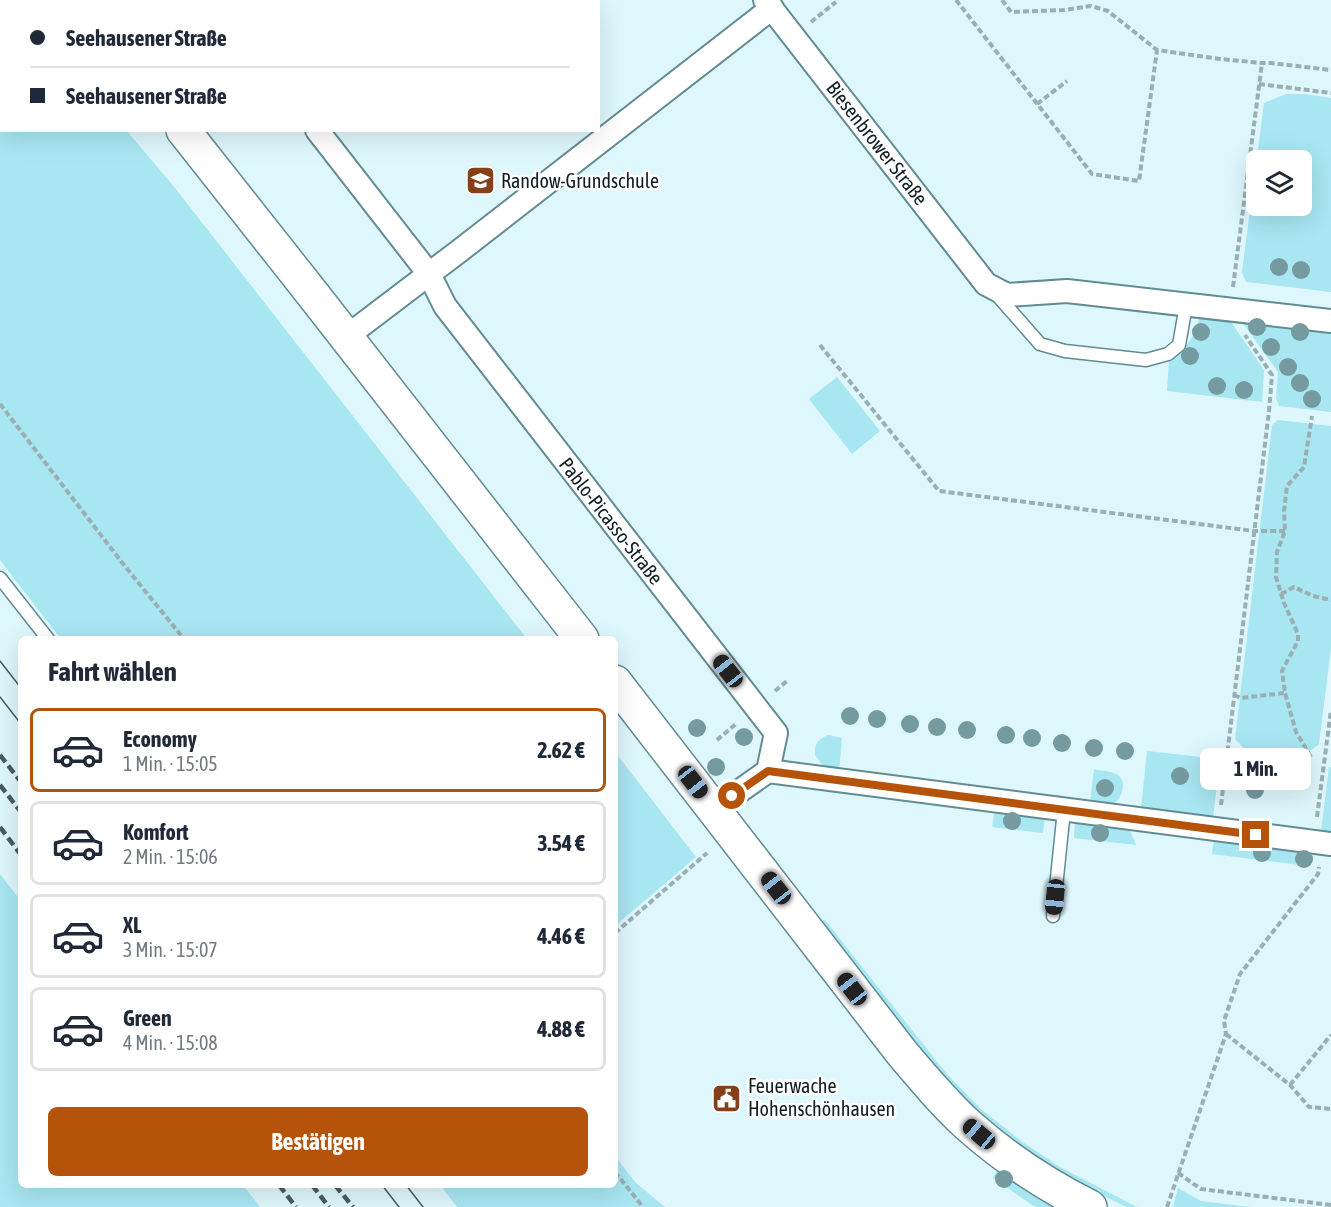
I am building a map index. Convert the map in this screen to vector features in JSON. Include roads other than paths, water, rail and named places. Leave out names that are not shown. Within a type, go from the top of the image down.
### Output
[{"type":"main road","points":[[185,132],[580,636]]},
{"type":"main road","points":[[618,686],[933,1090],[967,1124],[1004,1155],[1043,1182],[1090,1207]]},
{"type":"street","name":"Biesenbrower Straße","points":[[768,4],[988,285]]},
{"type":"street","points":[[346,337],[429,274],[768,4]]},
{"type":"street","name":"Pablo-Picasso-Straße","points":[[319,132],[429,274],[445,306],[776,734],[768,771]]},
{"type":"street","points":[[988,285],[1007,295],[1067,291],[1331,321]]},
{"type":"street","points":[[714,809],[768,771],[1323,843]]},
{"type":"lane","name":"Biesenbrower Straße","points":[[988,285],[1040,344],[1065,351],[1146,360],[1168,354],[1179,345],[1186,305]]},
{"type":"lane","points":[[0,578],[46,636]]},
{"type":"lane","points":[[1053,916],[1064,810]]},
{"type":"tram line","points":[[0,661],[18,684]]},
{"type":"tram line","points":[[0,697],[18,720]]},
{"type":"tram line","points":[[384,1188],[399,1207]]},
{"type":"tram line","points":[[408,1188],[423,1207]]},
{"type":"railway","points":[[0,755],[18,778]]},
{"type":"railway","points":[[0,785],[18,808]]},
{"type":"railway","points":[[0,827],[18,851]]},
{"type":"railway","points":[[281,1188],[296,1207]]},
{"type":"railway","points":[[314,1188],[329,1207]]},
{"type":"railway","points":[[337,1188],[353,1207]]},
{"type":"place","name":"Randow-Grundschule","points":[[480,181]]},
{"type":"place","name":"Feuerwache Hohenschönhausen","points":[[727,1098]]}]
